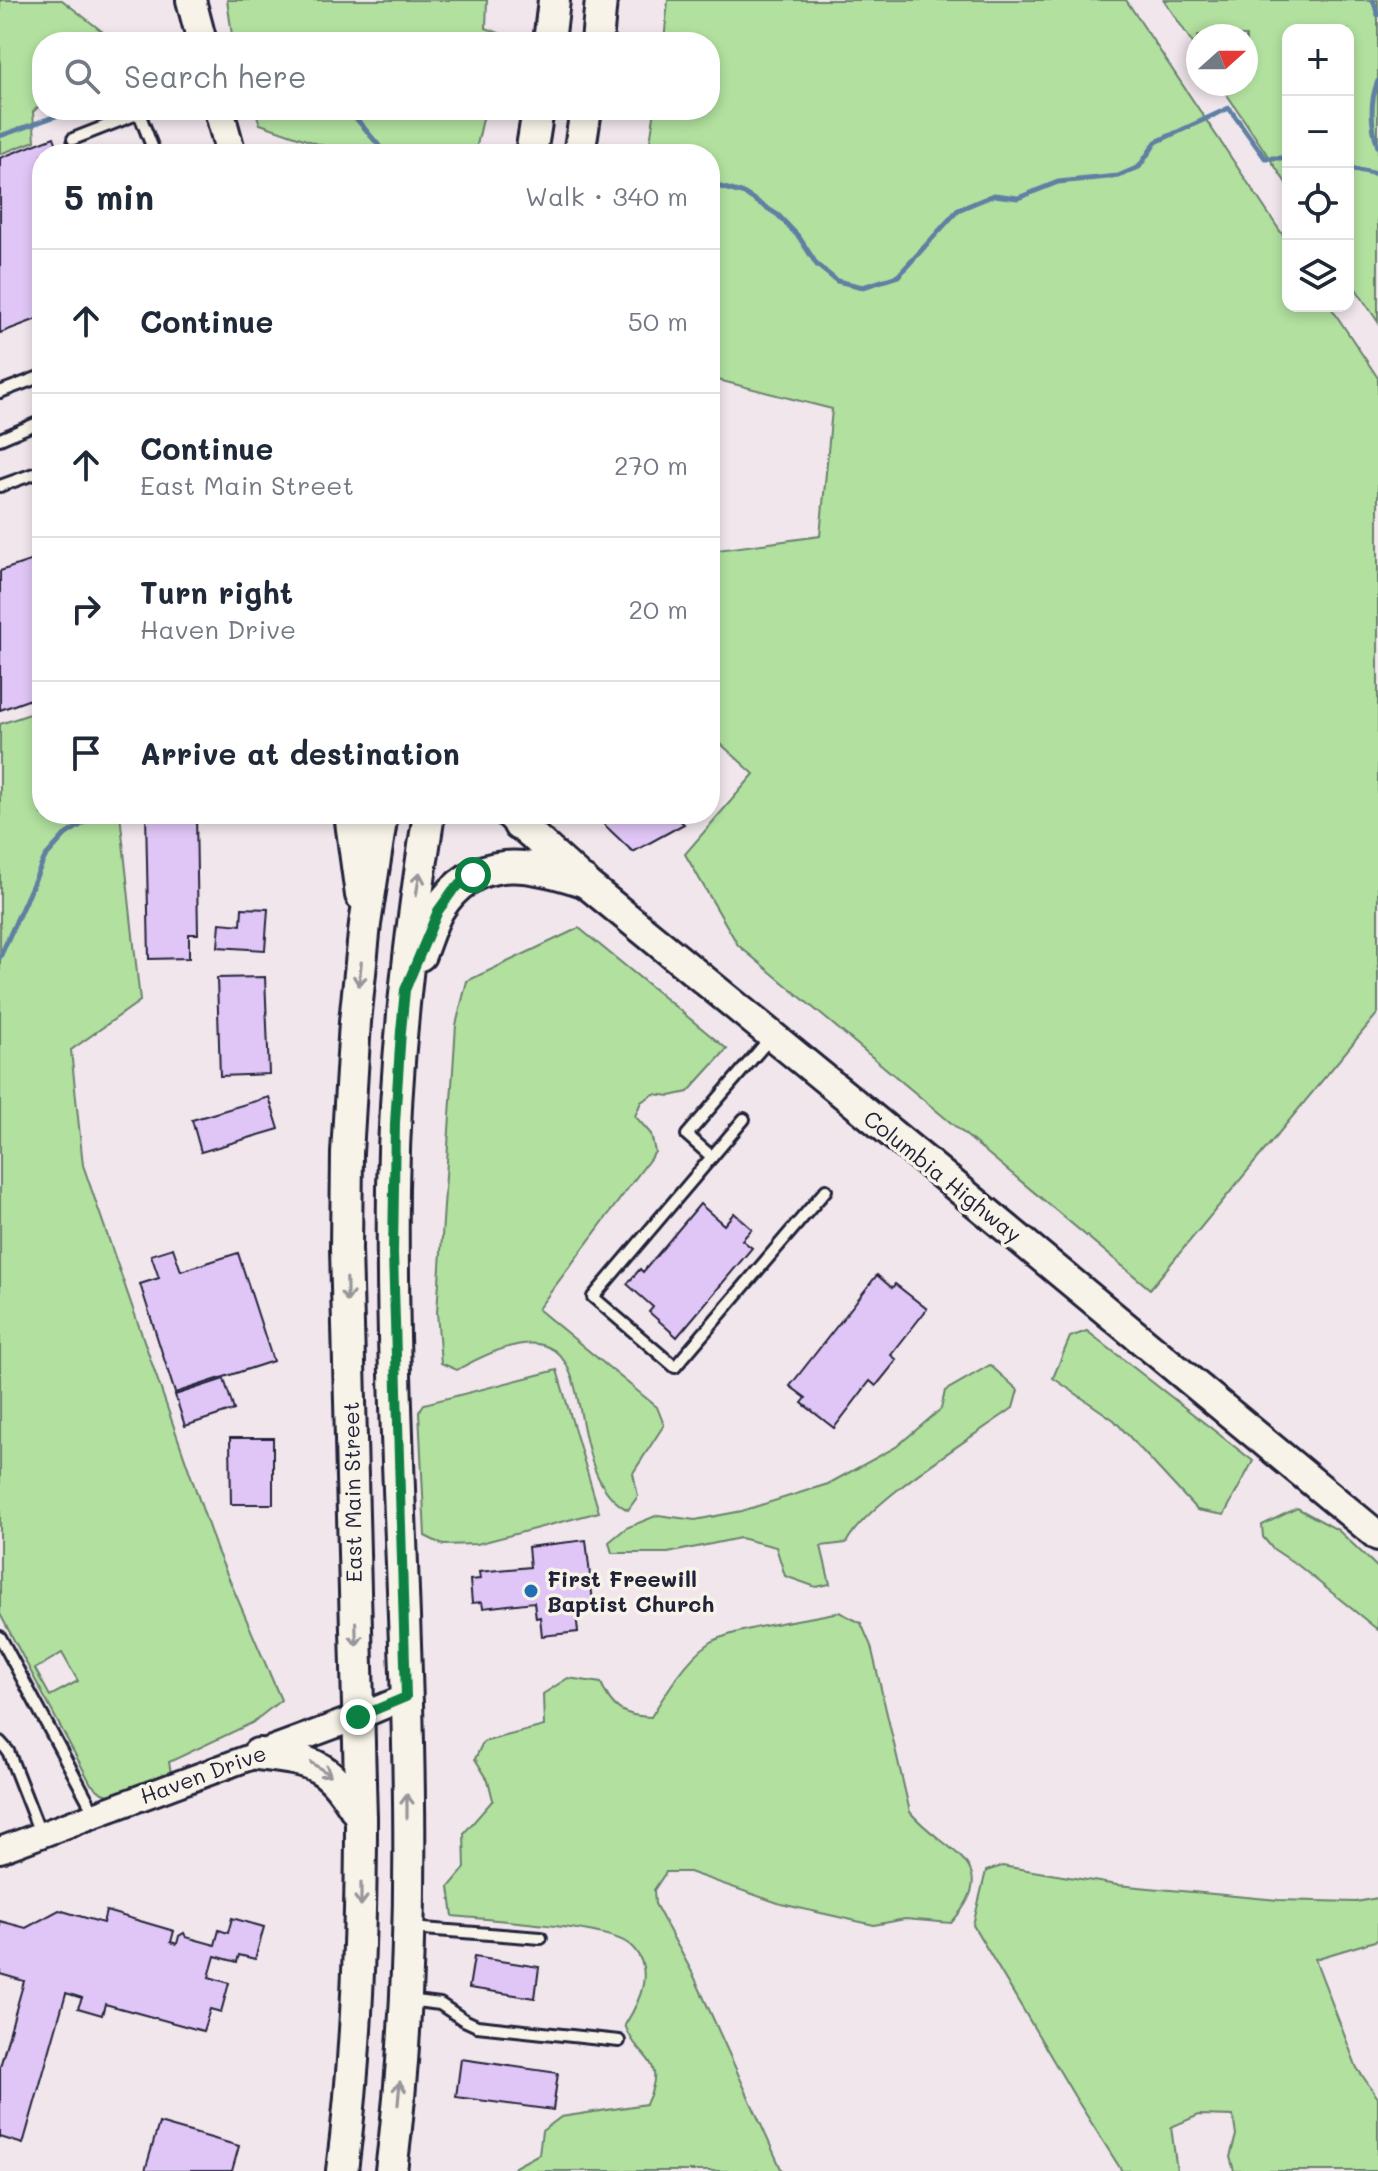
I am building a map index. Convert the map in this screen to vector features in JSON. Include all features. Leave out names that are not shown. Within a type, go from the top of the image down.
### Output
[{"type":"main road","points":[[191,0],[199,32]]},
{"type":"main road","points":[[550,32],[554,0]]},
{"type":"main road","points":[[598,32],[601,0]]},
{"type":"main road","points":[[222,120],[228,144]]},
{"type":"main road","points":[[533,144],[536,120]]},
{"type":"main road","points":[[581,144],[584,120]]},
{"type":"main road","points":[[351,824],[365,924]]},
{"type":"main road","name":"East Main Street","points":[[344,2158],[359,1998],[361,1819],[346,1249],[350,1084],[365,924],[380,824]]},
{"type":"main road","points":[[344,2158],[392,2162],[406,2000],[406,1697],[393,1253],[395,1123],[405,990],[428,824]]},
{"type":"main road","name":"Columbia Highway","points":[[521,824],[583,881],[1378,1536]]},
{"type":"main road","points":[[405,990],[438,911],[453,890],[473,875],[493,868],[519,865],[583,881]]},
{"type":"main road","points":[[346,1249],[393,1253]]},
{"type":"main road","points":[[258,1754],[314,1763],[330,1774],[361,1819]]},
{"type":"street","name":"Haven Drive","points":[[0,1850],[406,1697]]},
{"type":"lane","points":[[73,139],[122,120]]},
{"type":"lane","points":[[145,120],[152,144]]},
{"type":"lane","points":[[0,392],[32,380]]},
{"type":"lane","points":[[0,439],[32,425]]},
{"type":"lane","points":[[0,486],[32,475]]},
{"type":"lane","points":[[712,1157],[687,1135],[772,1036]]},
{"type":"lane","points":[[744,1119],[593,1297],[675,1367],[826,1190]]},
{"type":"lane","points":[[0,1637],[95,1814]]},
{"type":"lane","points":[[0,1742],[8,1751],[40,1835]]},
{"type":"lane","points":[[408,1928],[541,1938]]},
{"type":"lane","points":[[406,2000],[440,2004],[477,2026],[619,2041]]},
{"type":"green space","points":[[0,0],[62,0],[103,32],[32,32],[32,120],[35,141],[0,154]]},
{"type":"green space","points":[[227,0],[487,0],[486,28],[497,32],[232,32]]},
{"type":"green space","points":[[668,0],[1126,0],[1186,90],[1186,96],[1190,96],[1282,234],[1282,312],[1334,312],[1378,378],[1378,1013],[1150,1289],[738,945],[685,854],[711,824],[720,824],[720,813],[754,774],[720,743],[720,550],[820,536],[832,409],[720,381],[720,144],[650,144],[653,120],[720,120],[720,32],[665,32]]},
{"type":"green space","points":[[1164,0],[1378,0],[1378,322],[1354,286],[1354,24],[1282,24],[1282,177],[1228,96],[1258,96],[1258,24],[1186,24],[1186,33]]},
{"type":"green space","points":[[259,120],[483,120],[477,144],[318,144],[260,124]]},
{"type":"green space","points":[[32,713],[32,824],[121,824],[140,1001],[71,1050],[83,1165],[217,1551],[281,1700],[252,1723],[169,1762],[171,1773],[110,1795],[102,1793],[91,1784],[0,1614],[0,724]],"holes":[[[62,1653],[78,1681],[50,1696],[35,1669]]]},
{"type":"green space","points":[[579,928],[727,1049],[688,1092],[670,1096],[654,1094],[641,1102],[635,1116],[651,1134],[655,1152],[538,1309],[657,1407],[664,1425],[633,1473],[638,1496],[628,1510],[604,1487],[590,1456],[575,1388],[564,1361],[544,1345],[510,1347],[457,1370],[441,1363],[437,1312],[456,1025],[467,981]]},
{"type":"green space","points":[[1087,1331],[1253,1461],[1224,1515],[1197,1510],[1114,1420],[1053,1378],[1070,1337]]},
{"type":"green space","points":[[990,1365],[1018,1390],[1013,1408],[897,1490],[857,1527],[846,1543],[821,1546],[830,1584],[816,1587],[785,1576],[776,1547],[740,1538],[668,1553],[612,1553],[609,1542],[626,1528],[658,1515],[695,1520],[742,1511],[828,1484],[896,1447],[941,1409],[945,1391]]},
{"type":"green space","points":[[557,1370],[599,1512],[477,1544],[443,1545],[425,1536],[419,1412],[424,1404]]},
{"type":"green space","points":[[1297,1508],[1338,1530],[1378,1568],[1378,1630],[1272,1548],[1263,1537],[1262,1525]]},
{"type":"green space","points":[[839,1612],[861,1623],[871,1646],[910,1812],[964,1860],[971,1872],[973,1886],[966,1903],[951,1923],[905,1919],[874,1925],[781,1904],[689,1872],[666,1872],[654,1890],[655,1904],[693,1974],[782,2171],[513,2171],[539,2154],[542,2131],[561,2117],[646,2104],[654,2077],[653,2068],[625,2025],[636,2006],[644,1975],[638,1954],[630,1945],[618,1938],[574,1929],[453,1916],[449,1887],[465,1868],[464,1833],[493,1800],[488,1780],[475,1759],[483,1742],[544,1726],[543,1694],[568,1678],[601,1683],[614,1705],[626,1713],[651,1717],[685,1667],[710,1643],[753,1628]]},
{"type":"green space","points":[[1002,1866],[1117,1885],[1278,1900],[1356,1902],[1378,1898],[1378,1940],[1315,1959],[1357,2068],[1378,2098],[1378,2171],[1234,2171],[1230,2157],[1236,2135],[1233,2116],[1199,2115],[1171,2127],[1177,2171],[1122,2171],[973,1925],[986,1871]]},
{"type":"building","points":[[54,137],[56,144],[36,144]]},
{"type":"building","points":[[32,146],[32,321],[0,333],[0,158]]},
{"type":"building","points":[[32,560],[32,699],[0,710],[0,571]]},
{"type":"building","points":[[146,824],[196,824],[198,934],[189,934],[189,958],[149,959]]},
{"type":"building","points":[[604,824],[684,824],[633,852]]},
{"type":"building","points":[[242,908],[268,909],[265,950],[218,947],[220,923],[241,925]]},
{"type":"building","points":[[265,977],[269,1074],[220,1076],[217,978]]},
{"type":"building","points":[[269,1097],[279,1129],[201,1152],[192,1120]]},
{"type":"building","points":[[700,1204],[724,1225],[734,1213],[752,1229],[742,1240],[752,1248],[677,1337],[649,1312],[653,1307],[627,1284],[640,1269],[643,1272]]},
{"type":"building","points":[[173,1248],[181,1271],[238,1253],[273,1361],[175,1393],[140,1284],[159,1278],[151,1255]]},
{"type":"building","points":[[877,1275],[892,1288],[895,1284],[927,1309],[891,1355],[897,1360],[876,1386],[870,1381],[834,1428],[802,1403],[806,1398],[790,1386]]},
{"type":"building","points":[[224,1379],[234,1410],[185,1426],[175,1395]]},
{"type":"building","points":[[230,1438],[273,1438],[273,1504],[231,1504]]},
{"type":"building","name":"First Freewill Baptist Church","points":[[586,1540],[594,1611],[576,1613],[578,1632],[542,1636],[540,1617],[536,1618],[534,1602],[483,1608],[482,1602],[472,1603],[470,1580],[480,1579],[479,1572],[530,1567],[528,1547]]},
{"type":"building","points":[[59,1910],[103,1923],[106,1911],[174,1931],[171,1942],[177,1944],[179,1936],[184,1933],[186,1937],[215,1945],[219,1930],[228,1933],[232,1918],[264,1927],[255,1959],[239,1955],[237,1962],[215,1956],[209,1977],[229,1983],[221,2012],[210,2009],[203,2031],[105,2004],[102,2015],[78,2008],[82,1998],[66,1993],[23,2144],[0,2137],[0,2067],[24,1981],[0,1974],[0,1921],[26,1928]]},
{"type":"building","points":[[474,1957],[539,1967],[535,1998],[469,1988]]},
{"type":"building","points":[[461,2059],[558,2073],[553,2110],[456,2097]]},
{"type":"building","points":[[159,2123],[239,2146],[232,2171],[145,2171]]},
{"type":"waterway","points":[[1373,0],[1378,15]]},
{"type":"waterway","points":[[1378,81],[1372,114],[1378,147]]},
{"type":"waterway","points":[[720,187],[745,194],[778,215],[799,237],[817,265],[837,281],[863,287],[898,276],[958,210],[994,195],[1018,198],[1058,182],[1118,176],[1139,167],[1156,142],[1229,108],[1265,158],[1282,158]]},
{"type":"waterway","points":[[0,136],[45,120]]},
{"type":"waterway","points":[[357,120],[378,144]]},
{"type":"waterway","points":[[1354,169],[1378,174]]},
{"type":"waterway","points":[[0,957],[45,857],[65,835],[82,824]]},
{"type":"place","name":"First Freewill Baptist Church","points":[[531,1591]]},
{"type":"route","points":[[358,1717],[406,1697],[393,1253],[395,1123],[405,990],[438,911],[453,890],[473,875]]}]
